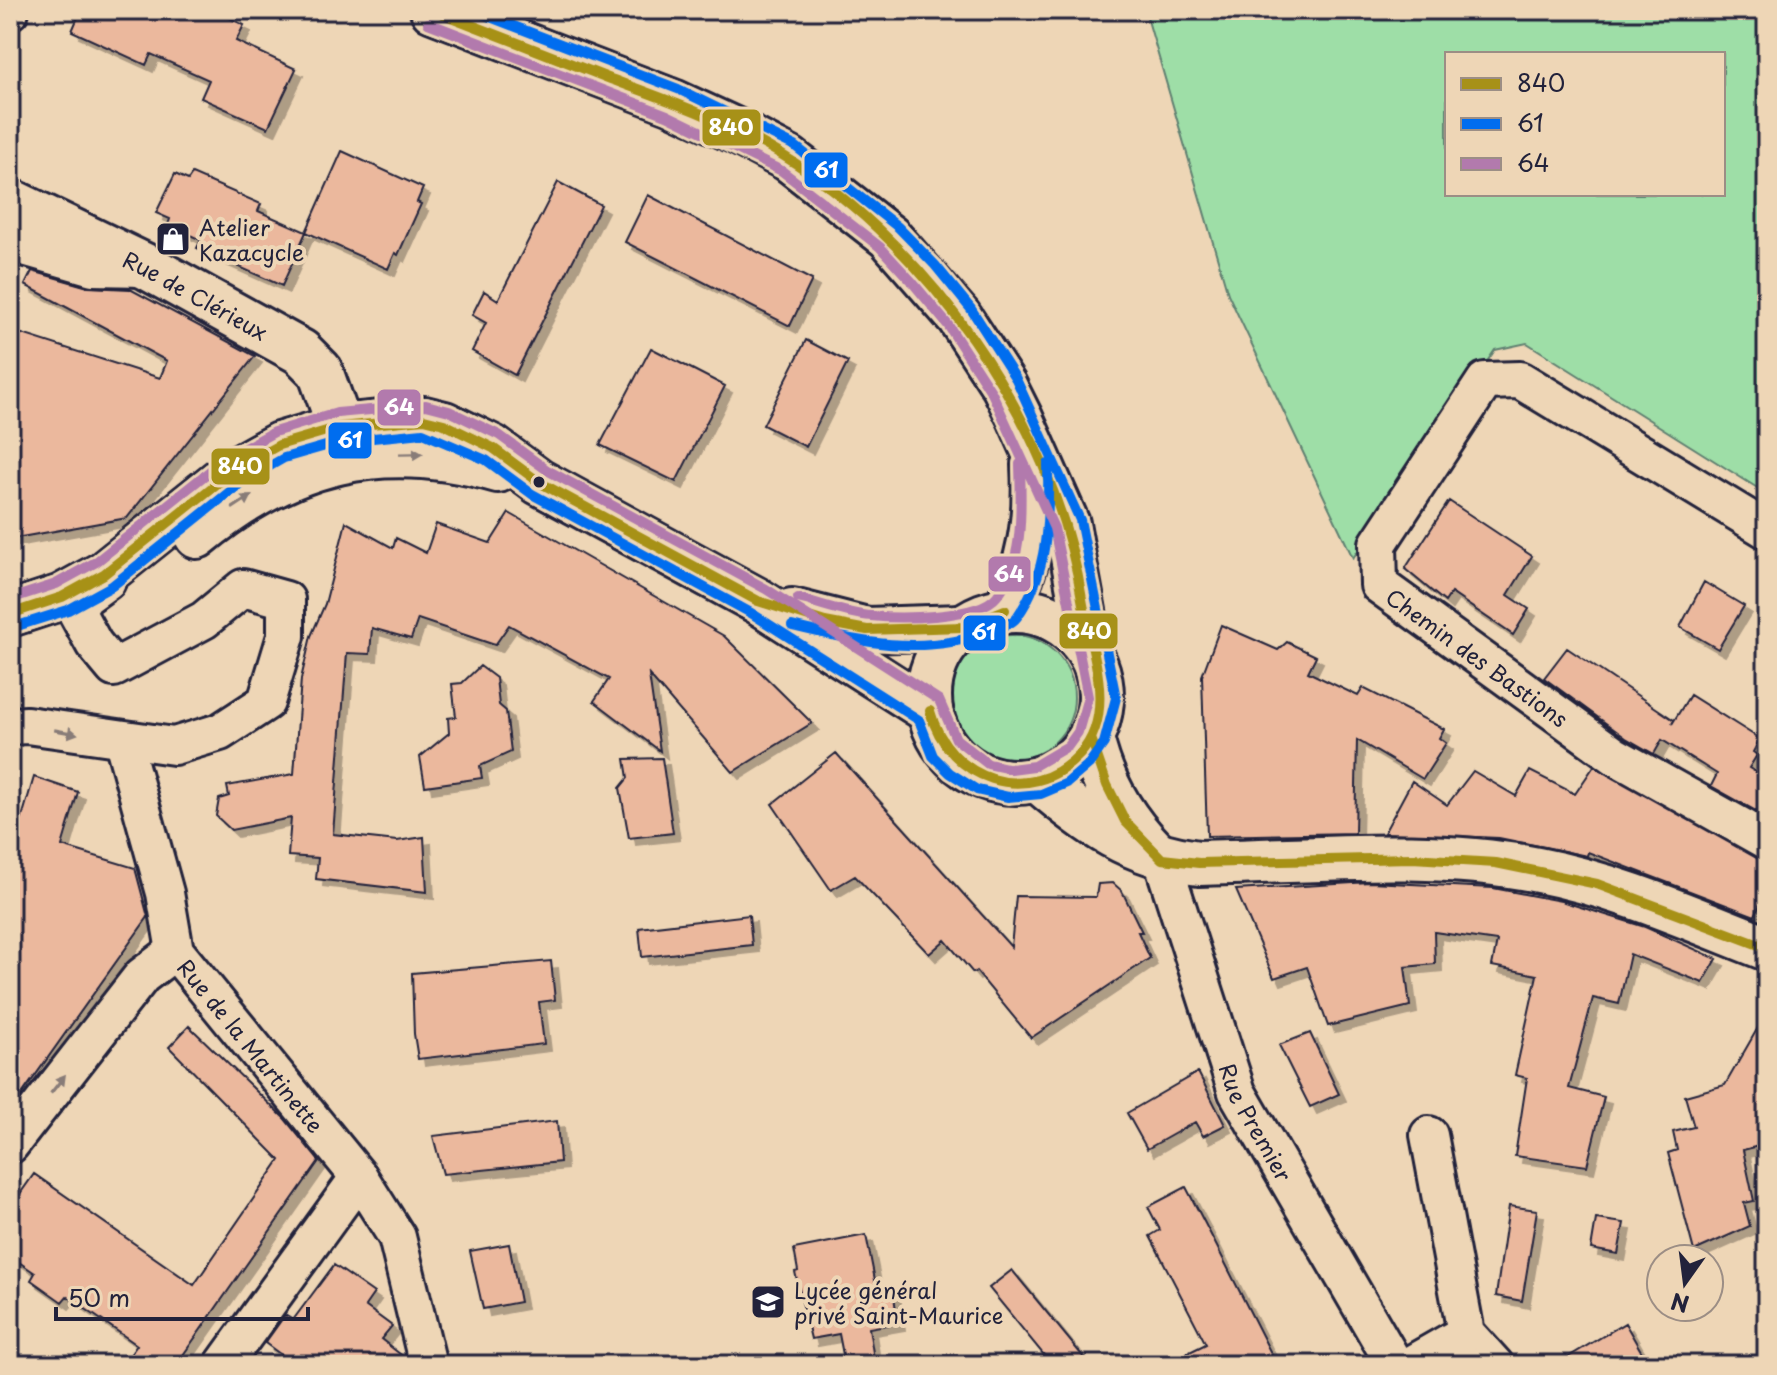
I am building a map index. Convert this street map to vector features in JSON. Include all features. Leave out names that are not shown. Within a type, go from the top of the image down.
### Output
[{"type":"main road","points":[[433,10],[673,102],[789,159],[889,237],[959,317],[1004,386],[1067,524],[1102,698],[1099,718],[1091,738],[1068,764],[1038,780],[1010,783],[983,777],[959,762],[944,747],[930,711],[929,687],[934,664],[946,644],[963,627]]},
{"type":"main road","name":"Rue de Clérieux","points":[[10,201],[149,268],[301,352],[320,371],[337,445]]},
{"type":"main road","points":[[10,614],[62,597],[104,574],[234,470],[279,445],[337,445],[376,455],[423,453],[456,458],[539,482],[758,601],[930,711]]},
{"type":"main road","points":[[10,641],[48,633],[130,591],[222,515],[337,445]]},
{"type":"main road","points":[[1005,610],[1023,577],[1035,520],[1033,451]]},
{"type":"main road","points":[[758,601],[867,630],[963,627],[1005,610],[1030,611],[1055,620],[1076,635],[1091,655]]},
{"type":"main road","points":[[1091,738],[1103,775],[1125,821],[1162,859]]},
{"type":"main road","points":[[1038,780],[1110,836],[1162,859],[1199,863],[1452,858],[1538,870],[1623,892],[1767,948]]},
{"type":"street","points":[[10,243],[93,267],[149,268]]},
{"type":"street","name":"Chemin des Bastions","points":[[1767,530],[1520,380],[1485,381],[1378,544],[1379,585],[1615,756],[1767,841]]},
{"type":"street","points":[[10,726],[27,725],[174,746],[220,732],[266,702],[286,636],[286,600],[243,588],[204,620],[114,668],[79,619],[76,611],[85,597],[126,568],[156,533]]},
{"type":"street","name":"Rue de la Martinette","points":[[123,741],[165,893],[175,951],[359,1177],[397,1237],[428,1365]]},
{"type":"street","name":"Rue Premier","points":[[1162,859],[1237,1092],[1395,1365]]},
{"type":"street","points":[[10,1145],[142,976],[175,951]]},
{"type":"street","points":[[1429,1135],[1466,1333],[1495,1365]]},
{"type":"street","points":[[223,1365],[359,1177]]},
{"type":"street","points":[[1410,1365],[1466,1333]]},
{"type":"green space","points":[[1145,10],[1767,10],[1767,494],[1527,343],[1495,350],[1353,558],[1228,294]]},
{"type":"green space","points":[[1012,635],[1036,639],[1056,653],[1070,673],[1074,697],[1070,721],[1056,741],[1036,755],[1012,759],[988,755],[968,741],[954,721],[950,697],[954,673],[968,653],[988,639]]},
{"type":"building","points":[[81,10],[213,10],[244,25],[236,41],[296,69],[268,128],[201,98],[209,80],[151,54],[146,65],[72,31]]},
{"type":"building","points":[[342,151],[423,188],[417,202],[421,204],[398,255],[395,253],[388,269],[306,232]]},
{"type":"building","points":[[175,174],[188,180],[192,174],[261,204],[258,211],[306,232],[282,286],[197,248],[201,240],[168,225],[170,219],[156,213]]},
{"type":"building","points":[[558,182],[601,205],[515,375],[472,351],[486,323],[472,315],[484,291],[498,300]]},
{"type":"building","points":[[648,195],[812,280],[790,326],[625,242]]},
{"type":"building","points":[[32,271],[88,287],[130,289],[255,356],[127,518],[10,539],[10,330],[160,378],[167,361],[25,285]]},
{"type":"building","points":[[806,340],[848,362],[806,447],[763,425]]},
{"type":"building","points":[[651,348],[725,386],[676,482],[600,445]]},
{"type":"building","points":[[1449,501],[1532,556],[1508,595],[1529,609],[1513,635],[1451,593],[1445,602],[1405,569]]},
{"type":"building","points":[[509,513],[724,636],[812,723],[733,772],[649,675],[660,751],[594,701],[609,679],[509,625],[495,645],[418,619],[411,639],[372,628],[370,654],[347,653],[333,834],[397,841],[424,837],[427,892],[316,879],[318,858],[288,856],[291,818],[231,830],[216,816],[219,799],[229,796],[227,786],[294,774],[301,679],[311,636],[325,604],[346,522],[393,548],[396,538],[426,553],[436,524],[490,543]]},
{"type":"building","points":[[1704,582],[1744,606],[1718,649],[1680,627]]},
{"type":"building","points":[[1221,625],[1278,650],[1287,642],[1316,656],[1308,672],[1358,696],[1363,688],[1444,729],[1439,738],[1446,743],[1423,779],[1357,740],[1355,833],[1207,836],[1202,676]]},
{"type":"building","points":[[1567,648],[1674,720],[1672,724],[1690,695],[1760,739],[1753,752],[1757,755],[1749,768],[1767,779],[1767,817],[1711,786],[1717,774],[1662,740],[1654,754],[1626,738],[1544,678]]},
{"type":"building","points":[[480,666],[496,678],[499,705],[506,711],[511,752],[480,766],[482,778],[425,786],[420,757],[449,733],[448,718],[456,717],[452,684],[462,683]]},
{"type":"building","points":[[836,753],[1011,947],[1016,896],[1096,897],[1098,884],[1113,883],[1122,891],[1142,932],[1138,932],[1150,958],[1031,1038],[976,971],[973,973],[945,940],[929,954],[855,876],[831,890],[772,804]]},
{"type":"building","points":[[662,758],[673,833],[629,838],[620,788],[628,778],[625,759]]},
{"type":"building","points":[[1594,766],[1767,862],[1767,887],[1755,916],[1588,852],[1587,856],[1499,838],[1384,833],[1412,781],[1447,805],[1473,771],[1516,796],[1530,771],[1575,794]]},
{"type":"building","points":[[34,777],[78,792],[62,846],[135,868],[148,917],[10,1111],[10,858]]},
{"type":"building","points":[[1370,882],[1493,888],[1561,901],[1645,927],[1717,959],[1703,983],[1630,954],[1619,1004],[1593,998],[1569,1088],[1604,1097],[1587,1166],[1515,1156],[1527,1078],[1515,1075],[1537,975],[1492,966],[1497,941],[1434,932],[1435,964],[1405,967],[1410,1006],[1328,1026],[1307,967],[1274,978],[1236,890]]},
{"type":"building","points":[[749,915],[752,945],[642,957],[639,928]]},
{"type":"building","points":[[551,961],[555,1000],[539,1002],[544,1044],[418,1059],[412,973]]},
{"type":"building","points":[[1767,1012],[1767,1144],[1743,1150],[1754,1201],[1744,1203],[1750,1226],[1712,1243],[1692,1243],[1668,1153],[1677,1150],[1673,1132],[1694,1127],[1685,1096],[1725,1085]]},
{"type":"building","points":[[189,1026],[285,1119],[319,1161],[176,1365],[123,1365],[137,1345],[67,1296],[62,1302],[31,1280],[35,1273],[10,1256],[10,1208],[34,1174],[194,1285],[280,1160],[169,1047]]},
{"type":"building","points":[[1310,1033],[1339,1094],[1310,1107],[1279,1045]]},
{"type":"building","points":[[1198,1072],[1225,1125],[1203,1136],[1195,1122],[1147,1149],[1127,1113]]},
{"type":"building","points":[[557,1121],[560,1162],[443,1174],[433,1136]]},
{"type":"building","points":[[1186,1187],[1277,1365],[1163,1365],[1206,1344],[1150,1236],[1160,1230],[1148,1207]]},
{"type":"building","points":[[1509,1206],[1537,1210],[1522,1301],[1496,1296]]},
{"type":"building","points":[[1596,1219],[1624,1223],[1618,1254],[1591,1249]]},
{"type":"building","points":[[866,1235],[876,1285],[893,1290],[898,1323],[869,1328],[875,1365],[845,1365],[839,1334],[811,1339],[795,1272],[798,1271],[794,1249]]},
{"type":"building","points":[[509,1244],[520,1302],[483,1309],[470,1251]]},
{"type":"building","points":[[334,1265],[374,1293],[365,1306],[392,1326],[381,1339],[405,1358],[406,1365],[295,1365],[265,1343],[285,1315],[293,1320]]},
{"type":"building","points":[[1012,1270],[1090,1365],[1052,1365],[989,1288]]},
{"type":"building","points":[[1625,1323],[1649,1365],[1555,1365]]},
{"type":"transit line","name":"840","points":[[433,10],[689,109],[767,146],[824,184],[879,229],[928,282],[973,339],[1011,401],[1043,466],[1067,532],[1095,658],[1099,700],[1097,719],[1091,738],[1080,754],[1060,771],[1038,780],[1015,783],[993,779],[972,769],[954,755],[940,735],[930,711]]},
{"type":"transit line","name":"61","points":[[14,627],[68,610],[112,586],[242,482],[284,458],[343,441],[423,433],[486,460],[532,494],[751,613],[919,720],[933,756],[950,773],[977,790],[1008,797],[1041,794],[1067,783],[1089,764],[1104,743],[1116,698],[1080,520],[1016,379],[971,309],[935,265],[898,227],[795,146],[678,89],[472,10]]},
{"type":"transit line","name":"64","points":[[10,599],[56,584],[96,562],[225,459],[274,432],[337,413],[426,405],[449,411],[499,435],[547,470],[766,589],[939,700],[956,739],[988,764],[1011,769],[1034,766],[1068,746],[1078,732],[1088,697],[1054,528],[992,393],[948,325],[913,283],[880,247],[782,171],[667,115],[428,23]]},
{"type":"transit line","name":"840","points":[[10,614],[62,597],[104,574],[234,470],[279,445],[340,427],[424,419],[444,424],[493,448],[539,482],[758,601],[825,622],[867,630],[963,627],[1005,610]]},
{"type":"transit line","name":"64","points":[[798,598],[853,613],[883,617],[937,616],[988,604],[1006,582],[1017,550],[1021,515],[1020,464]]},
{"type":"transit line","name":"61","points":[[792,626],[866,641],[916,645],[965,639],[1012,622],[1028,600],[1041,563],[1047,524],[1048,464]]},
{"type":"transit line","name":"840","points":[[1091,738],[1107,785],[1125,821],[1162,859],[1199,863],[1412,858],[1496,863],[1597,884],[1767,948]]},
{"type":"place","name":"Atelier Kazacycle","points":[[173,239]]},
{"type":"place","name":"Lycée général privé Saint-Maurice","points":[[768,1302]]}]
